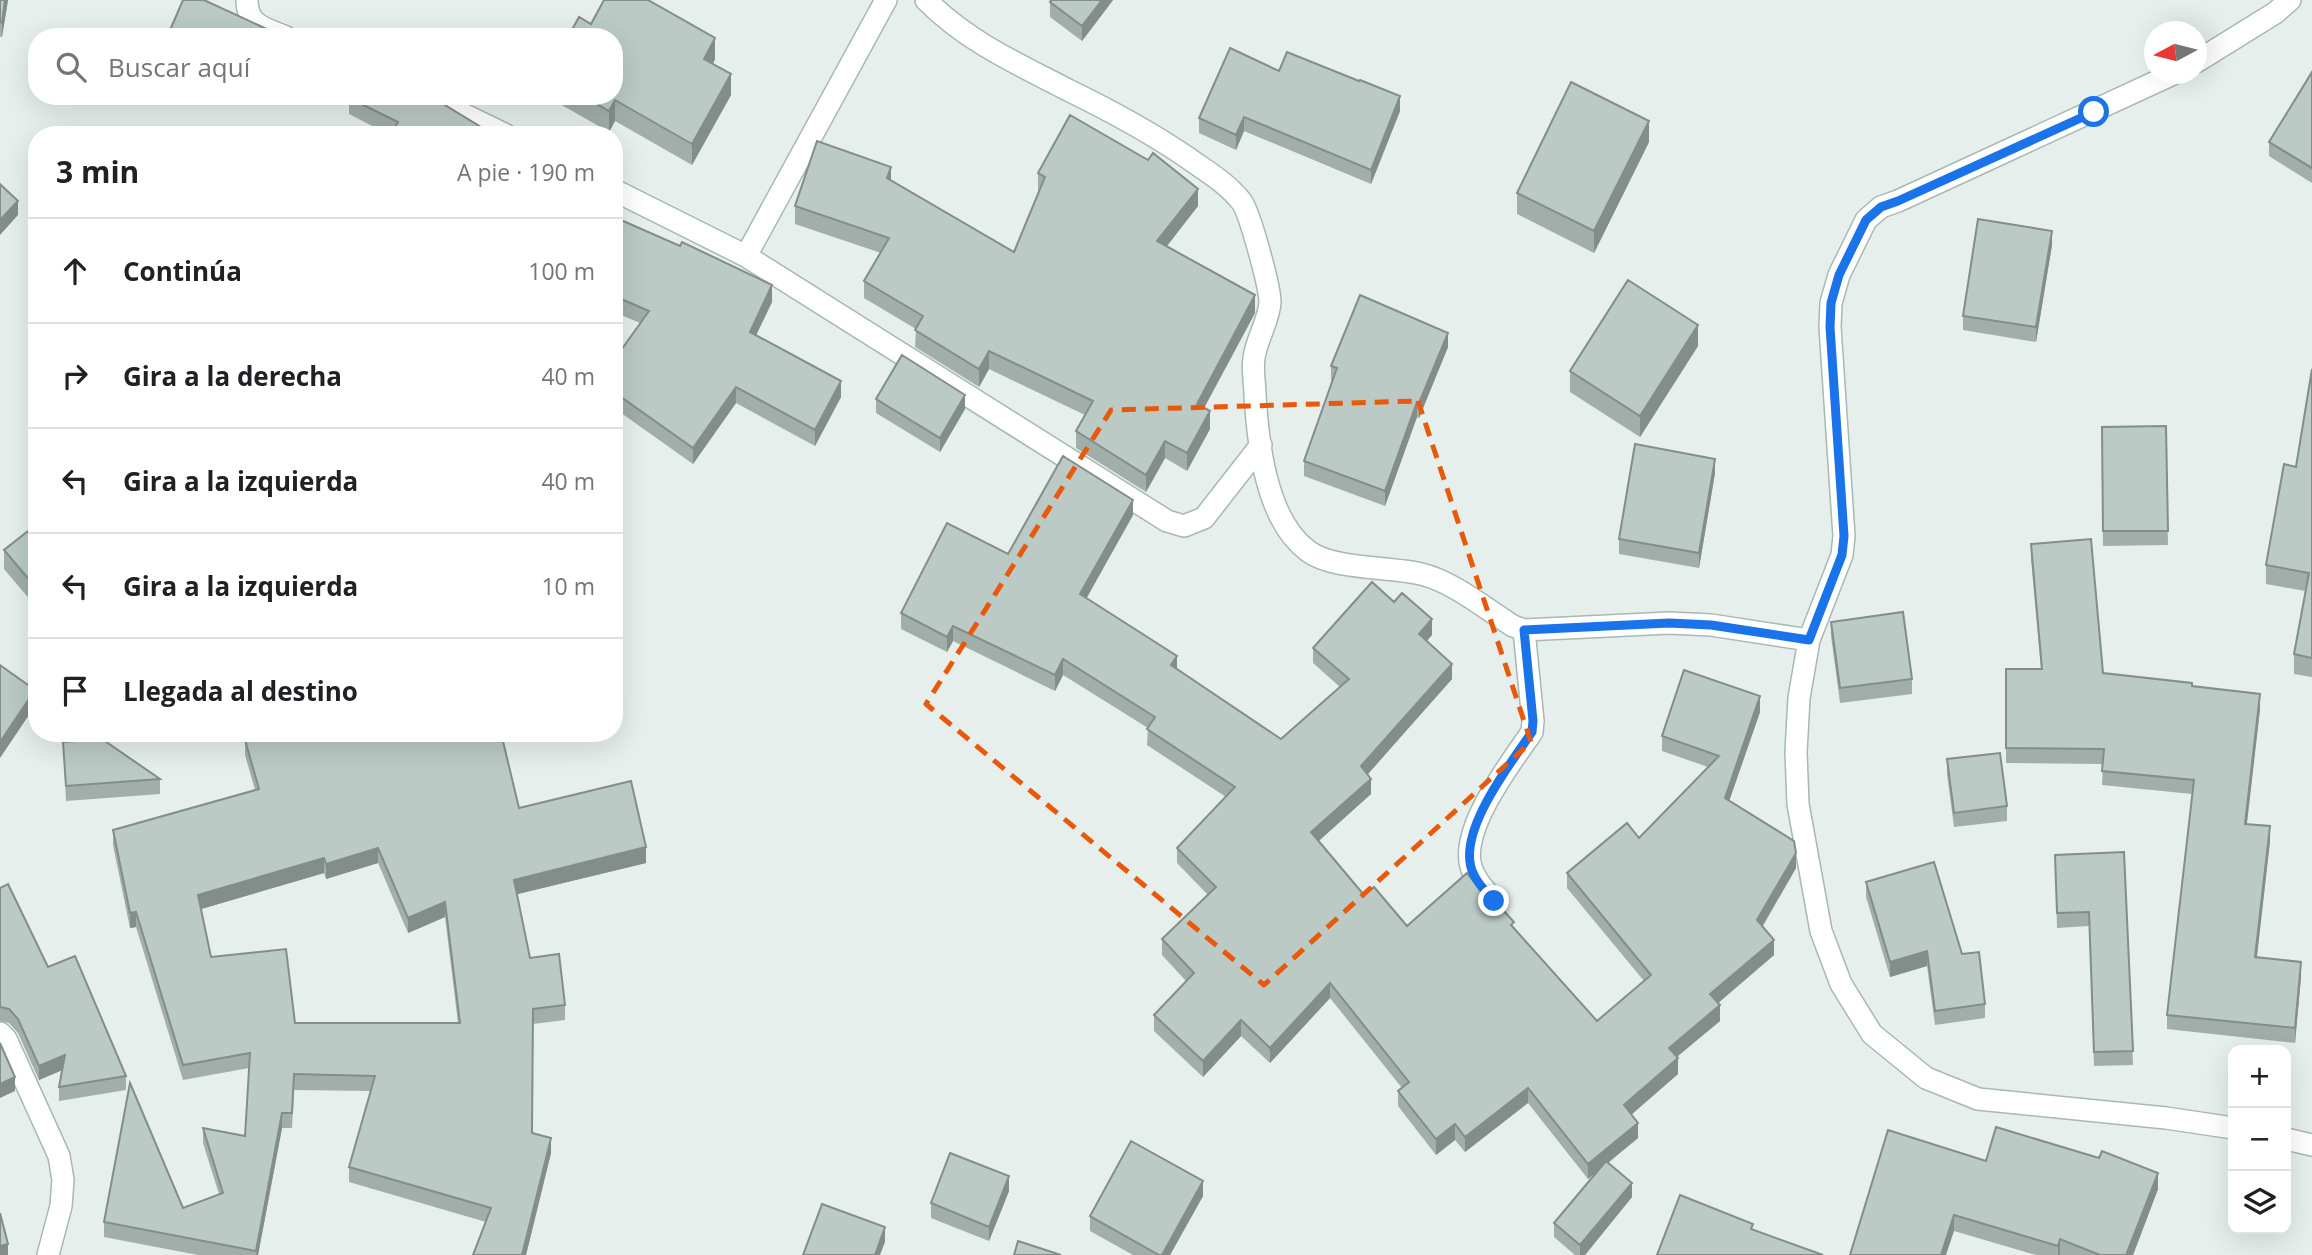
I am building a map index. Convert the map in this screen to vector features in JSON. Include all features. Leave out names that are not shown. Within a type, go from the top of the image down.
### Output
[{"type":"street","points":[[247,0],[247,12],[254,23],[265,28]]},
{"type":"street","points":[[746,257],[886,0]]},
{"type":"street","points":[[926,0],[947,21],[993,52],[1074,92],[1167,144],[1229,188],[1243,203],[1250,217],[1270,302],[1253,360],[1261,444],[1270,492],[1278,514],[1292,537],[1308,552],[1324,561],[1401,570],[1438,579],[1513,626],[1524,630],[1669,623],[1711,625],[1809,640]]},
{"type":"street","points":[[2207,55],[2275,13],[2290,0]]},
{"type":"street","points":[[2152,84],[1881,207],[1866,220],[1839,275],[1831,303],[1830,327],[1844,536],[1842,555],[1809,640],[1799,698],[1796,752],[1798,804],[1821,931],[1841,984],[1872,1034],[1926,1078],[1978,1098],[2228,1127]]},
{"type":"street","points":[[444,105],[488,126]]},
{"type":"street","points":[[623,195],[746,257],[1167,521],[1184,526],[1204,518],[1261,444]]},
{"type":"street","points":[[1494,901],[1472,873],[1469,853],[1471,838],[1491,793],[1532,732],[1524,630]]},
{"type":"street","points":[[0,1033],[6,1039],[59,1156],[63,1180],[61,1206],[48,1255]]},
{"type":"street","points":[[2291,1140],[2312,1145]]},
{"type":"highlighted area","points":[[1418,401],[1531,742],[1264,985],[926,704],[1111,410]]},
{"type":"building","points":[[0,0],[5,0],[2,23],[0,22]]},
{"type":"building","points":[[183,0],[204,0],[265,28],[171,28]]},
{"type":"building","points":[[604,0],[648,0],[715,38],[704,59],[731,74],[692,144],[623,105],[623,28],[573,28],[579,17],[591,24]]},
{"type":"building","points":[[1102,0],[1082,26],[1050,2]]},
{"type":"building","points":[[1230,48],[1279,71],[1287,52],[1400,96],[1371,170],[1244,117],[1236,135],[1199,118]]},
{"type":"building","points":[[2312,72],[2312,168],[2269,142]]},
{"type":"building","points":[[1571,82],[1649,121],[1594,231],[1517,193]]},
{"type":"building","points":[[363,105],[445,105],[479,126],[396,126],[398,122]]},
{"type":"building","points":[[599,105],[612,105],[609,111]]},
{"type":"building","points":[[1070,115],[1148,160],[1153,153],[1198,189],[1157,241],[1255,295],[1197,404],[1210,411],[1187,453],[1165,441],[1146,475],[1076,431],[1093,401],[989,351],[979,369],[915,330],[923,316],[864,281],[889,238],[795,206],[817,141],[891,167],[887,178],[1014,252],[1045,177],[1038,173]]},
{"type":"building","points":[[0,184],[18,201],[0,220]]},
{"type":"building","points":[[1978,219],[2052,231],[2036,327],[1963,316]]},
{"type":"building","points":[[623,221],[680,246],[682,242],[772,285],[750,332],[841,381],[815,430],[736,387],[693,448],[623,398],[623,347],[649,311],[623,300]]},
{"type":"building","points":[[1628,280],[1698,325],[1640,416],[1570,371]]},
{"type":"building","points":[[1360,295],[1448,333],[1419,403],[1417,402],[1385,491],[1304,461],[1337,368],[1331,366]]},
{"type":"building","points":[[902,355],[965,395],[940,438],[876,399]]},
{"type":"building","points":[[2312,369],[2312,658],[2294,654],[2309,573],[2266,565],[2284,464],[2296,467]]},
{"type":"building","points":[[2166,426],[2168,531],[2103,531],[2102,427]]},
{"type":"building","points":[[1635,444],[1715,459],[1699,553],[1619,539]]},
{"type":"building","points":[[1063,456],[1133,500],[1080,594],[1177,656],[1171,665],[1281,739],[1349,679],[1313,648],[1372,582],[1394,602],[1402,593],[1432,619],[1419,634],[1452,664],[1361,766],[1371,779],[1311,832],[1364,895],[1374,887],[1407,926],[1467,873],[1484,894],[1492,898],[1514,922],[1511,925],[1597,1021],[1651,975],[1567,873],[1627,823],[1639,838],[1719,756],[1662,736],[1684,670],[1760,696],[1725,798],[1794,841],[1796,853],[1757,920],[1774,940],[1710,994],[1720,1005],[1669,1048],[1678,1058],[1624,1105],[1638,1123],[1588,1164],[1528,1088],[1465,1137],[1455,1124],[1436,1139],[1398,1091],[1409,1082],[1330,983],[1270,1048],[1241,1020],[1203,1061],[1154,1015],[1194,973],[1162,939],[1216,887],[1177,848],[1235,787],[1147,729],[1155,717],[1063,659],[1055,675],[953,626],[947,637],[901,613],[947,523],[1008,554]]},
{"type":"building","points":[[28,531],[28,578],[4,550]]},
{"type":"building","points":[[2091,539],[2103,673],[2260,694],[2245,824],[2270,826],[2255,957],[2301,962],[2295,1028],[2167,1015],[2194,780],[2102,771],[2104,749],[2006,748],[2006,669],[2042,669],[2031,544]]},
{"type":"building","points":[[1903,612],[1912,679],[1840,688],[1831,622]]},
{"type":"building","points":[[0,665],[28,685],[28,700],[0,742]]},
{"type":"building","points":[[63,742],[106,742],[160,779],[66,786]]},
{"type":"building","points":[[246,742],[503,742],[519,808],[631,781],[646,847],[514,880],[530,958],[559,954],[565,1005],[533,1009],[532,1133],[551,1138],[522,1255],[473,1255],[491,1208],[349,1167],[375,1076],[294,1074],[292,1113],[282,1113],[256,1251],[104,1222],[130,1083],[183,1208],[223,1193],[203,1128],[245,1136],[250,1053],[183,1065],[136,912],[130,913],[113,830],[259,789]],"holes":[[[378,848],[408,918],[445,902],[460,1023],[295,1023],[286,949],[211,957],[198,895],[324,858],[326,864]]]},
{"type":"building","points":[[2000,753],[2007,806],[1954,813],[1947,759]]},
{"type":"building","points":[[2124,852],[2133,1051],[2094,1052],[2089,912],[2057,913],[2055,855]]},
{"type":"building","points":[[1934,862],[1962,954],[1979,952],[1985,1004],[1935,1011],[1927,951],[1890,962],[1866,882]]},
{"type":"building","points":[[8,884],[48,967],[75,956],[126,1076],[59,1087],[65,1055],[39,1066],[18,1019],[9,1009],[0,1007],[0,888]]},
{"type":"building","points":[[0,1043],[15,1077],[0,1084]]},
{"type":"building","points":[[1996,1127],[2099,1158],[2102,1151],[2158,1173],[2126,1255],[2100,1255],[2060,1239],[2058,1246],[1954,1215],[1941,1255],[1850,1255],[1888,1130],[1986,1161]]},
{"type":"building","points":[[1131,1141],[1203,1181],[1162,1255],[1090,1216]]},
{"type":"building","points":[[950,1153],[1009,1176],[989,1227],[931,1203]]},
{"type":"building","points":[[1606,1161],[1632,1183],[1580,1245],[1554,1223]]},
{"type":"building","points":[[1680,1195],[1753,1224],[1751,1229],[1823,1255],[1657,1255]]},
{"type":"building","points":[[822,1204],[885,1227],[875,1255],[803,1255]]},
{"type":"building","points":[[0,1213],[8,1244],[0,1246]]},
{"type":"building","points":[[1018,1241],[1061,1255],[1014,1255]]},
{"type":"route","points":[[1494,901],[1472,873],[1469,853],[1471,838],[1491,793],[1532,732],[1524,630],[1669,623],[1711,625],[1809,640],[1842,555],[1844,536],[1830,327],[1831,303],[1839,275],[1866,220],[1881,207],[2094,112]]}]
